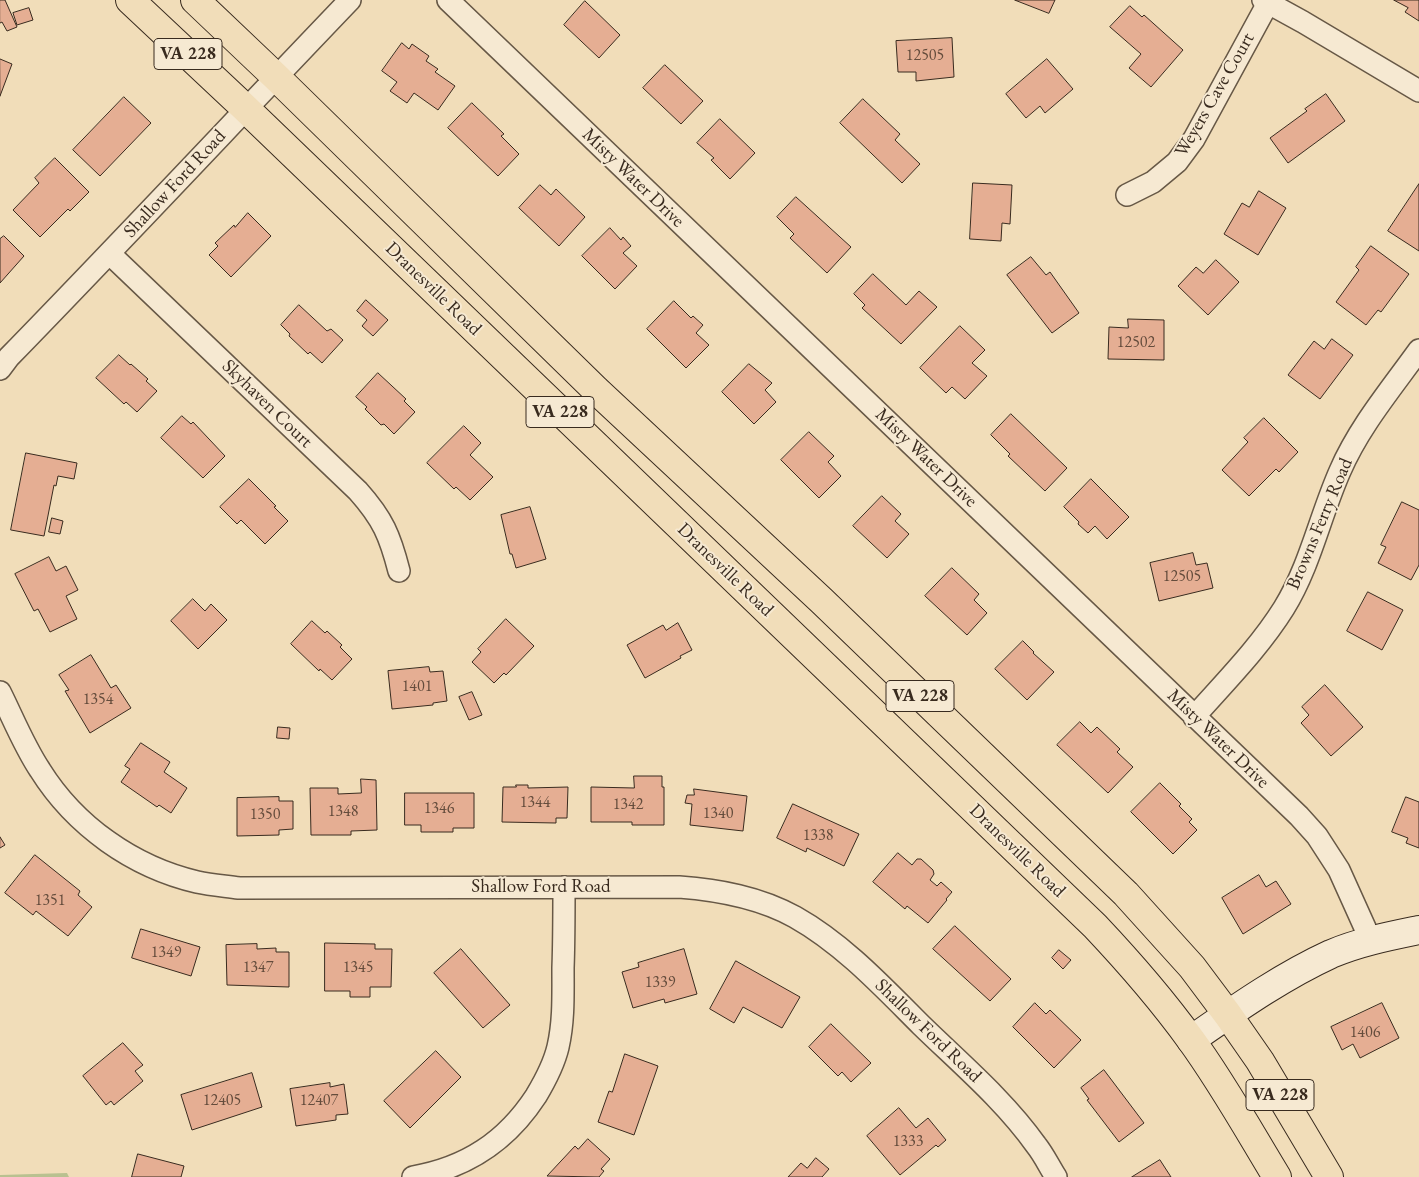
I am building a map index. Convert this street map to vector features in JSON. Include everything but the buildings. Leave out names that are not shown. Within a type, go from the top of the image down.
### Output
[{"type":"main road","name":"Dranesville Road","points":[[130,0],[245,108],[1095,926],[1132,966],[1191,1040],[1234,1104],[1277,1177]]},
{"type":"main road","name":"VA 228","points":[[195,0],[596,390],[836,615],[1126,894],[1192,967],[1228,1014],[1260,1061],[1329,1177]]},
{"type":"street","name":"Shallow Ford Road","points":[[0,369],[9,357],[110,254],[245,108],[350,0]]},
{"type":"street","name":"Misty Water Drive","points":[[448,0],[1299,816],[1317,836],[1339,870],[1371,941]]},
{"type":"street","points":[[1265,1],[1419,91]]},
{"type":"street","name":"Weyers Cave Court","points":[[1127,195],[1159,177],[1176,162],[1194,139],[1265,1]]},
{"type":"street","name":"Skyhaven Court","points":[[110,254],[358,491],[383,523],[391,542],[399,571]]},
{"type":"street","name":"Browns Ferry Road","points":[[1194,717],[1249,655],[1284,608],[1302,572],[1340,470],[1365,424],[1419,350]]},
{"type":"street","name":"Shallow Ford Road","points":[[0,692],[39,770],[66,806],[78,818],[114,846],[147,865],[172,875],[198,882],[239,888],[679,887],[719,890],[755,899],[793,916],[825,935],[873,977],[1000,1102],[1036,1145],[1056,1177]]},
{"type":"street","points":[[413,1177],[434,1173],[469,1160],[496,1141],[522,1116],[545,1081],[557,1049],[563,1012],[564,887]]},
{"type":"street","points":[[1191,1040],[1276,983],[1332,954],[1371,941],[1419,930]]},
{"type":"green space","points":[[67,1173],[69,1177],[0,1177],[0,1175]]}]
